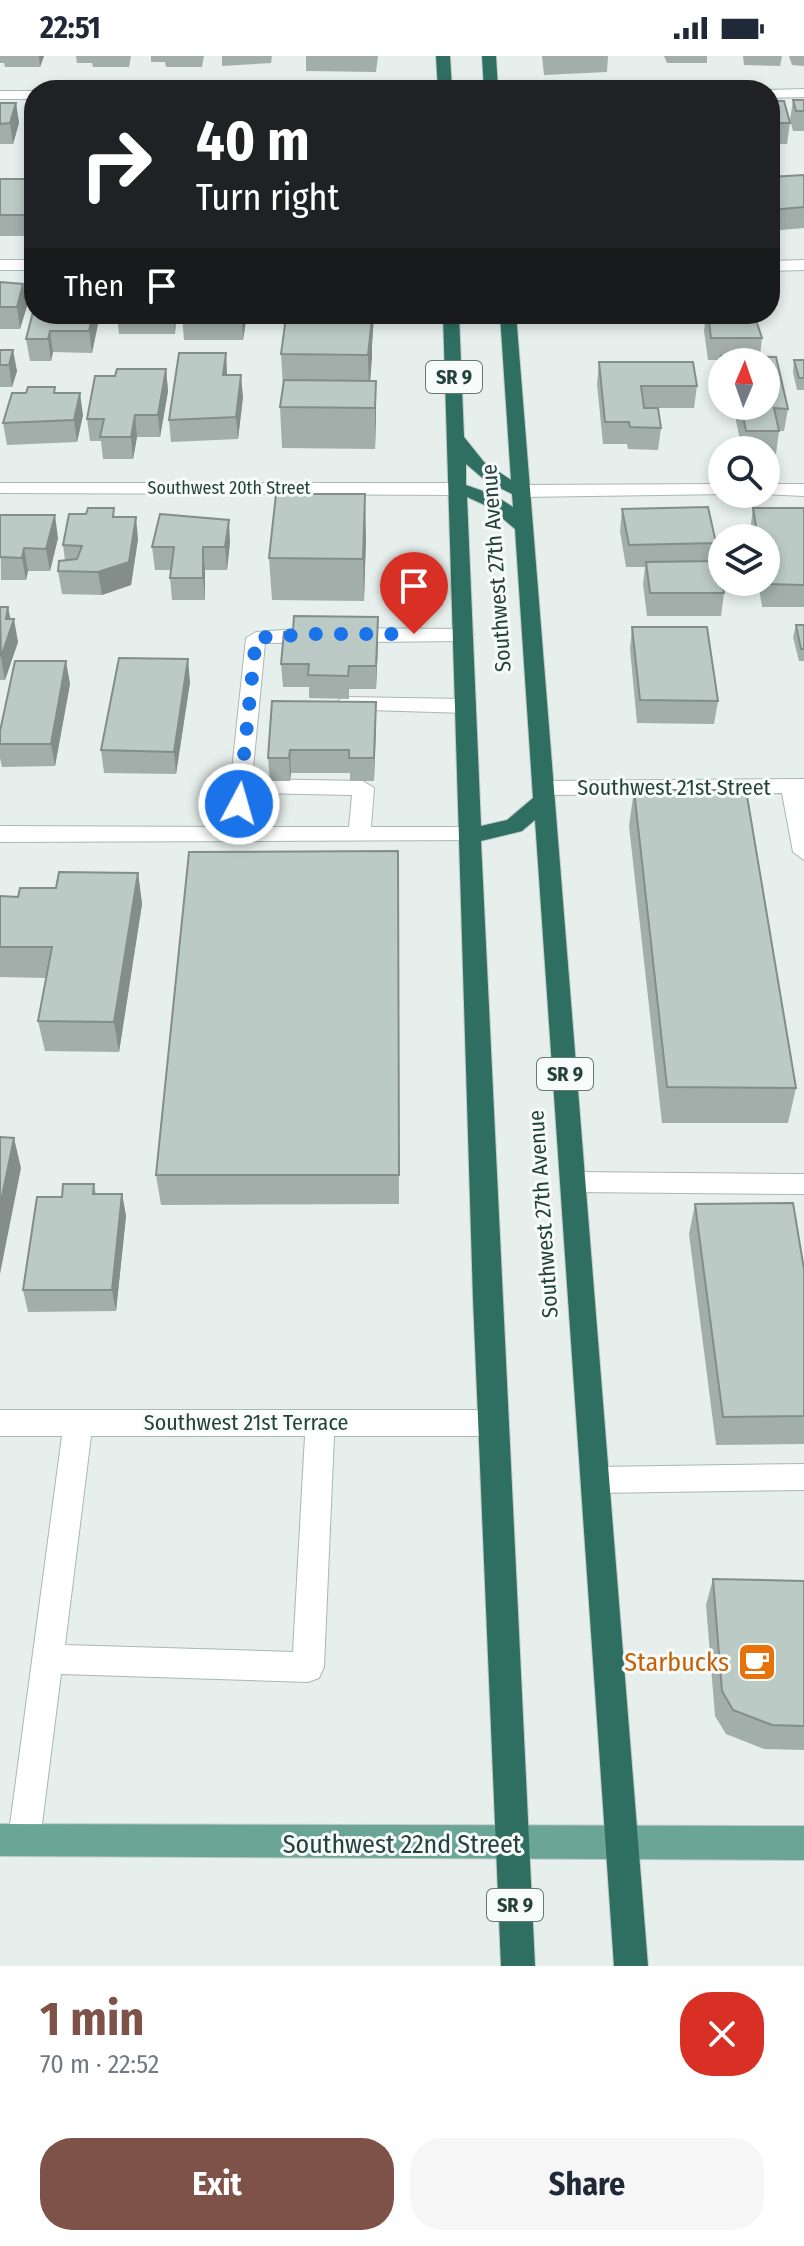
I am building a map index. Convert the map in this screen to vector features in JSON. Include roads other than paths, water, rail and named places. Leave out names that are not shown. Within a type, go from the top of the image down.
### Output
[{"type":"highway","points":[[443,56],[444,80]]},
{"type":"highway","points":[[489,56],[490,80]]},
{"type":"highway","name":"Southwest 27th Avenue","points":[[451,324],[492,1423],[518,1966]]},
{"type":"highway","name":"Southwest 27th Avenue","points":[[509,324],[631,1966]]},
{"type":"highway","points":[[456,439],[481,472],[522,491]]},
{"type":"highway","points":[[459,489],[493,499],[508,509],[525,529]]},
{"type":"highway","points":[[472,835],[514,826],[543,795]]},
{"type":"main road","name":"Southwest 22nd Street","points":[[12,1840],[621,1845],[804,1843]]},
{"type":"street","points":[[780,94],[804,93]]},
{"type":"street","points":[[0,95],[24,95]]},
{"type":"street","points":[[0,265],[24,265]]},
{"type":"street","points":[[780,266],[804,265]]},
{"type":"street","name":"Southwest 20th Street","points":[[0,488],[459,489]]},
{"type":"street","points":[[522,491],[708,490]]},
{"type":"street","points":[[780,490],[804,490]]},
{"type":"street","points":[[236,835],[241,786],[257,703],[256,638],[312,634],[464,635]]},
{"type":"street","points":[[325,704],[466,706]]},
{"type":"street","points":[[241,786],[363,788],[360,835]]},
{"type":"street","points":[[798,786],[804,852]]},
{"type":"street","name":"Southwest 21st Street","points":[[543,795],[798,786]]},
{"type":"street","points":[[0,834],[472,835]]},
{"type":"street","points":[[573,1182],[804,1184]]},
{"type":"street","points":[[47,1659],[308,1667],[320,1422]]},
{"type":"street","name":"Southwest 21st Terrace","points":[[0,1423],[492,1423]]},
{"type":"street","points":[[12,1840],[47,1659],[78,1423]]},
{"type":"street","points":[[595,1480],[804,1477]]},
{"type":"place","name":"Starbucks","points":[[757,1662]]}]
